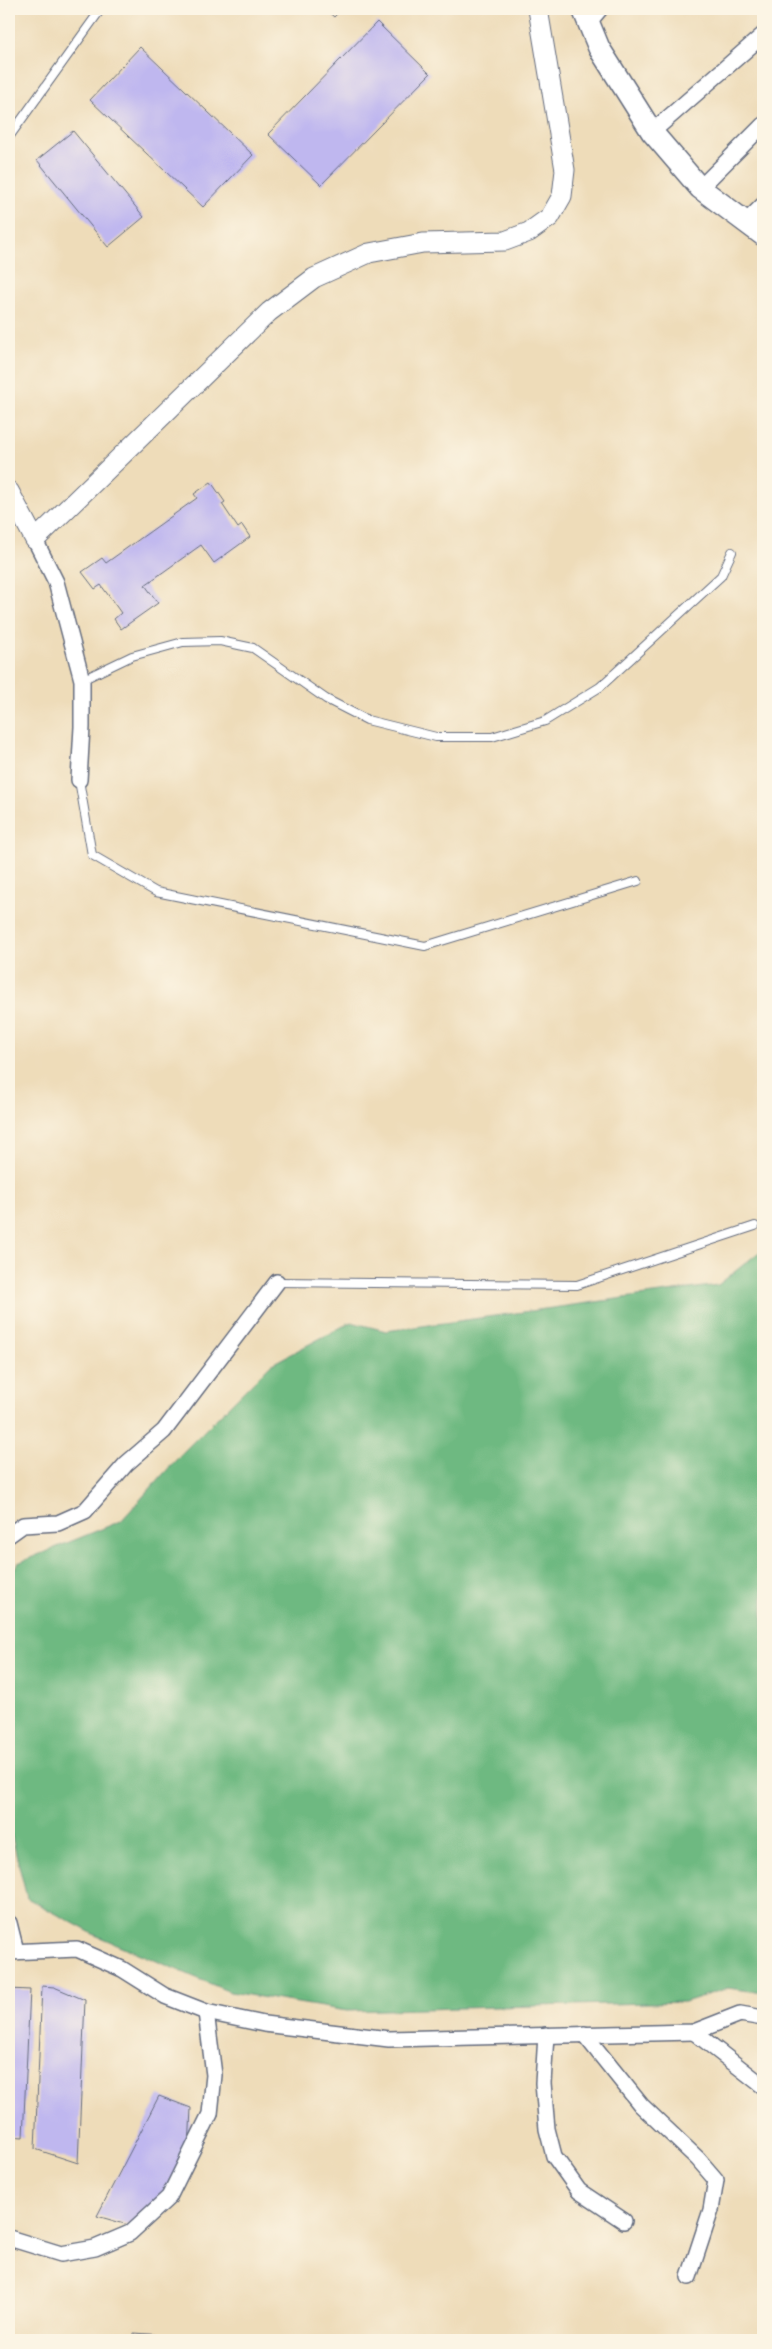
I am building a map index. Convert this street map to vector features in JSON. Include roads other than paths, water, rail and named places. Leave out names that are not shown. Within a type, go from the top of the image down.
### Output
[{"type":"main road","points":[[591,13],[600,48],[652,132],[700,188],[763,235]]},
{"type":"street","points":[[35,540],[269,312],[314,278],[369,253],[423,243],[505,241],[529,232],[550,216],[562,196],[565,170],[538,9]]},
{"type":"street","points":[[652,132],[763,35]]},
{"type":"street","points":[[700,188],[763,125]]},
{"type":"street","points":[[746,223],[763,204]]},
{"type":"street","points":[[9,491],[56,582],[82,680],[79,780]]},
{"type":"street","points":[[9,1535],[23,1525],[58,1523],[85,1512],[126,1464],[164,1431],[277,1282]]},
{"type":"street","points":[[9,1923],[13,1952],[76,1949],[122,1969],[165,1996],[206,2012],[264,2024],[389,2039],[694,2032],[740,2014],[763,2018]]},
{"type":"street","points":[[9,2238],[61,2254],[95,2248],[130,2233],[169,2197],[210,2114],[214,2075],[206,2012]]},
{"type":"street","points":[[694,2032],[763,2086]]},
{"type":"street","points":[[584,2034],[641,2106],[698,2159],[716,2180],[711,2210],[688,2277]]},
{"type":"street","points":[[546,2035],[543,2083],[547,2129],[554,2156],[579,2191],[624,2221]]},
{"type":"lane","points":[[9,137],[101,9]]},
{"type":"lane","points":[[82,680],[141,654],[183,642],[220,641],[253,648],[326,699],[367,720],[436,737],[492,737],[545,721],[600,687],[721,576],[732,552]]},
{"type":"lane","points":[[79,780],[92,855],[156,892],[425,946],[638,881]]},
{"type":"lane","points":[[277,1282],[577,1286],[755,1226]]}]
